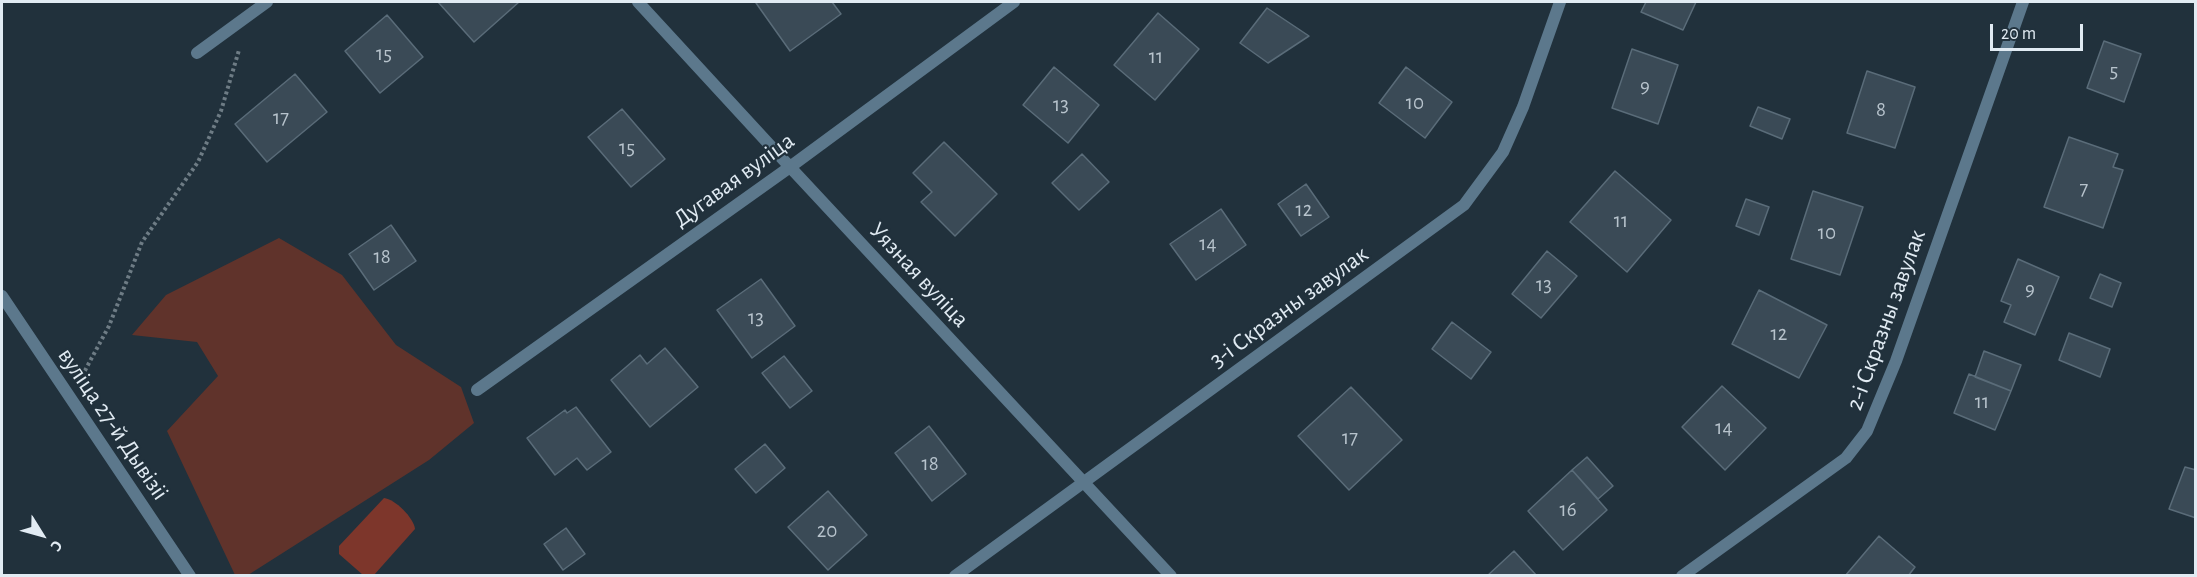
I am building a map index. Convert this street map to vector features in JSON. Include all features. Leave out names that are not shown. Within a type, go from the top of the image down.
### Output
[{"type":"street","points":[[198,53],[267,2]]},
{"type":"street","name":"Уязная вуліца","points":[[638,2],[1171,576]]},
{"type":"street","name":"Дугавая вуліца","points":[[477,390],[790,167],[1014,2]]},
{"type":"street","name":"3-і Скразны завулак","points":[[955,576],[1464,205],[1503,152],[1523,107],[1560,2]]},
{"type":"street","name":"2-і Скразны завулак","points":[[1682,576],[1846,458],[1867,431],[1896,361],[2023,2]]},
{"type":"street","name":"вуліца 27-й Дывізіі","points":[[2,296],[190,576]]},
{"type":"path","points":[[70,398],[109,326],[142,242],[198,162],[221,111],[249,15]]},
{"type":"shaded area","points":[[279,238],[342,275],[396,345],[461,387],[474,423],[429,460],[248,575],[235,575],[167,431],[218,376],[197,342],[132,335],[166,295]]},
{"type":"shaded area","points":[[384,498],[403,510],[415,529],[374,575],[363,575],[339,554],[339,546]]},
{"type":"building","points":[[438,2],[519,2],[474,42]]},
{"type":"building","points":[[832,2],[841,14],[790,51],[756,3]]},
{"type":"building","points":[[1646,2],[1696,2],[1683,30],[1641,12]]},
{"type":"building","points":[[1267,8],[1309,36],[1268,63],[1240,43]]},
{"type":"building","points":[[1158,13],[1199,49],[1155,100],[1114,65]]},
{"type":"building","points":[[387,15],[423,57],[380,93],[345,51]]},
{"type":"building","points":[[2104,41],[2141,54],[2124,102],[2087,88]]},
{"type":"building","points":[[1632,49],[1678,65],[1658,124],[1612,108]]},
{"type":"building","points":[[1054,67],[1099,105],[1068,143],[1023,105]]},
{"type":"building","points":[[1406,67],[1452,102],[1425,138],[1379,103]]},
{"type":"building","points":[[1867,71],[1915,87],[1895,148],[1847,133]]},
{"type":"building","points":[[295,74],[327,112],[267,162],[235,124]]},
{"type":"building","points":[[1758,107],[1790,119],[1782,139],[1750,126]]},
{"type":"building","points":[[622,109],[665,159],[631,187],[588,137]]},
{"type":"building","points":[[2069,137],[2118,154],[2113,167],[2123,170],[2103,228],[2044,207]]},
{"type":"building","points":[[944,142],[997,194],[955,236],[921,202],[932,192],[913,173]]},
{"type":"building","points":[[1082,154],[1109,182],[1079,210],[1052,183]]},
{"type":"building","points":[[1615,171],[1671,220],[1627,272],[1570,222]]},
{"type":"building","points":[[1306,184],[1329,217],[1301,236],[1278,204]]},
{"type":"building","points":[[1813,191],[1863,207],[1840,275],[1791,259]]},
{"type":"building","points":[[1746,199],[1769,207],[1759,235],[1736,226]]},
{"type":"building","points":[[1221,209],[1246,245],[1196,280],[1170,244]]},
{"type":"building","points":[[391,225],[416,261],[374,290],[349,254]]},
{"type":"building","points":[[1547,251],[1577,276],[1541,318],[1512,294]]},
{"type":"building","points":[[2018,259],[2059,277],[2035,335],[2004,322],[2011,305],[2001,301]]},
{"type":"building","points":[[2100,274],[2121,283],[2112,307],[2090,298]]},
{"type":"building","points":[[761,279],[795,326],[752,358],[717,310]]},
{"type":"building","points":[[1759,290],[1827,325],[1799,378],[1732,344]]},
{"type":"building","points":[[1452,322],[1491,352],[1471,379],[1432,349]]},
{"type":"building","points":[[2069,333],[2110,349],[2100,377],[2059,360]]},
{"type":"building","points":[[665,348],[698,387],[650,427],[611,380],[640,355],[647,364]]},
{"type":"building","points":[[1984,351],[2021,365],[2011,391],[1975,377]]},
{"type":"building","points":[[784,356],[812,391],[790,408],[762,373]]},
{"type":"building","points":[[1969,374],[2011,391],[1995,430],[1954,413]]},
{"type":"building","points":[[1722,386],[1766,428],[1725,470],[1682,427]]},
{"type":"building","points":[[1351,387],[1402,440],[1349,490],[1298,436]]},
{"type":"building","points":[[576,407],[611,452],[587,470],[577,458],[555,475],[527,438],[565,410],[567,413]]},
{"type":"building","points":[[929,426],[966,474],[932,501],[895,453]]},
{"type":"building","points":[[765,444],[785,468],[756,493],[735,469]]},
{"type":"building","points":[[1587,457],[1613,486],[1598,499],[1572,470]]},
{"type":"building","points":[[2185,467],[2196,470],[2196,518],[2169,509]]},
{"type":"building","points":[[1572,470],[1607,510],[1563,550],[1528,511]]},
{"type":"building","points":[[828,491],[867,535],[828,570],[788,527]]},
{"type":"building","points":[[566,528],[585,554],[563,570],[544,544]]},
{"type":"building","points":[[1879,536],[1915,567],[1908,576],[1845,576]]},
{"type":"building","points":[[1514,551],[1537,576],[1487,576]]}]
